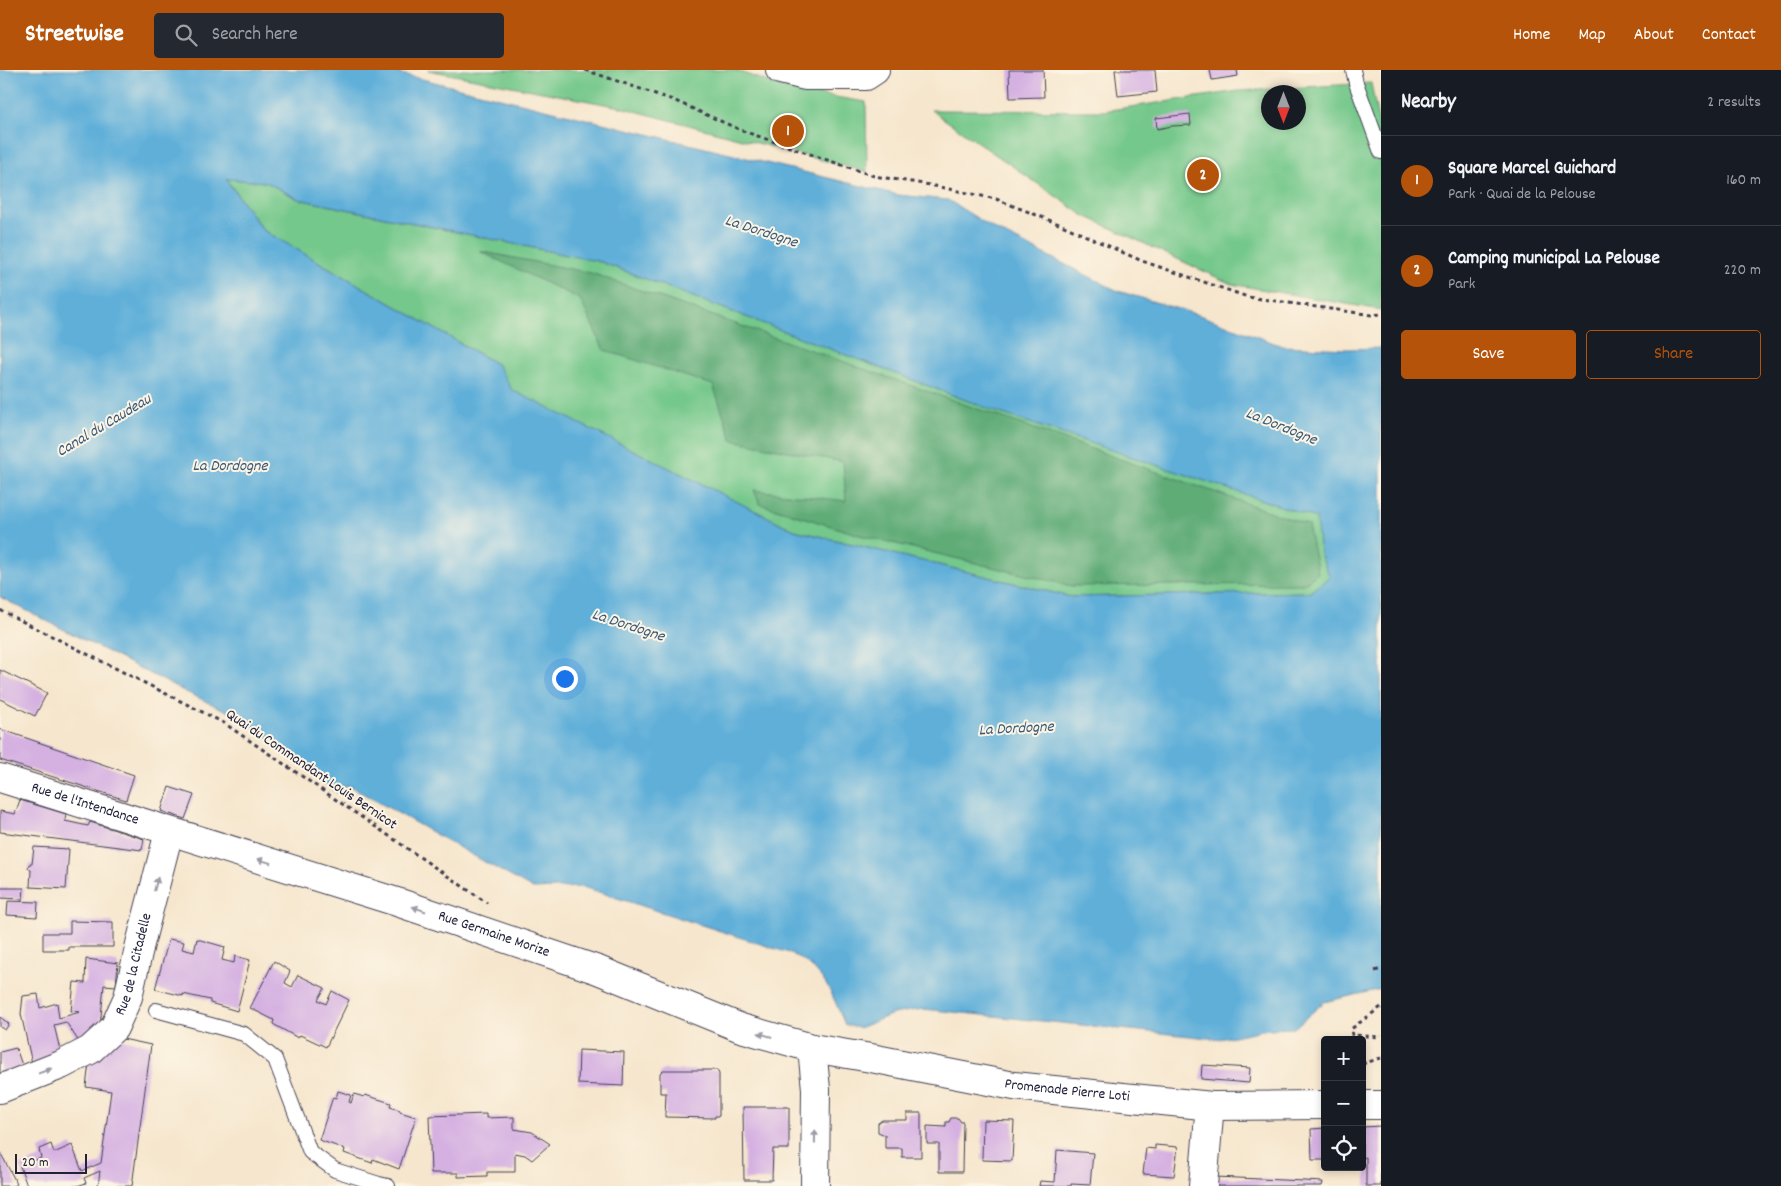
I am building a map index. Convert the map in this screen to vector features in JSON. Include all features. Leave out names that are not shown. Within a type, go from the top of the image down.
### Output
[{"type":"street","points":[[780,70],[805,76],[866,76],[875,70]]},
{"type":"street","name":"Rue de l'Intendance","points":[[0,778],[170,832]]},
{"type":"street","name":"Rue Germaine Morize","points":[[170,832],[397,902],[598,970],[741,1028],[812,1048]]},
{"type":"street","name":"Rue de la Citadelle","points":[[0,1089],[62,1065],[90,1050],[114,1028],[128,997],[170,832]]},
{"type":"street","points":[[812,1048],[816,1089],[815,1186]]},
{"type":"street","name":"Promenade Pierre Loti","points":[[812,1048],[1014,1086],[1212,1106],[1246,1104],[1321,1105]]},
{"type":"street","points":[[1366,1105],[1381,1105]]},
{"type":"street","points":[[1203,1186],[1209,1116],[1212,1106]]},
{"type":"lane","points":[[1353,70],[1356,84],[1381,152]]},
{"type":"lane","points":[[156,1010],[244,1034],[276,1059],[310,1152],[335,1170],[388,1186]]},
{"type":"path","points":[[585,70],[673,100],[743,131],[874,176],[930,185],[996,200],[1064,226],[1142,261],[1248,297],[1372,315],[1381,314]]},
{"type":"path","name":"Quai du Commandant Louis Bernicot","points":[[0,610],[224,723],[492,907]]},
{"type":"path","points":[[1375,971],[1381,969]]},
{"type":"path","points":[[1381,1007],[1350,1029],[1352,1035],[1381,1037]]},
{"type":"path","points":[[1366,1063],[1381,1058]]},
{"type":"green space","points":[[428,70],[734,70],[792,90],[866,102],[867,172],[620,107]]},
{"type":"green space","points":[[1371,83],[1381,135],[1381,310],[1231,284],[1083,215],[931,110],[1103,111],[1238,91],[1261,90],[1261,130],[1306,130],[1306,87]]},
{"type":"green space","points":[[226,179],[266,182],[298,199],[601,262],[997,412],[1317,518],[1320,553],[1330,577],[1310,592],[1071,597],[794,530],[511,390],[498,365],[263,230]]},
{"type":"green space","points":[[479,251],[591,273],[1308,525],[1318,573],[1304,584],[1071,586],[863,536],[760,504],[754,490],[846,501],[843,462],[732,440],[713,385],[604,350],[580,299]]},
{"type":"water","name":"La Dordogne","points":[[0,70],[385,70],[898,195],[948,200],[996,230],[1118,291],[1202,316],[1282,346],[1347,349],[1381,348],[1381,989],[1324,1002],[1294,1028],[1268,1029],[1219,1039],[923,1009],[893,1014],[859,1028],[845,1025],[831,993],[820,975],[792,954],[583,887],[533,889],[348,785],[337,793],[285,750],[242,718],[186,692],[0,597]],"holes":[[[226,179],[266,182],[298,199],[601,262],[997,412],[1316,518],[1320,553],[1330,577],[1310,592],[1071,597],[794,530],[512,390],[498,365],[263,230]]]},
{"type":"building","points":[[1009,70],[1043,70],[1044,97],[1010,98]]},
{"type":"building","points":[[1115,70],[1155,70],[1157,92],[1118,96]]},
{"type":"building","points":[[1210,70],[1237,70],[1238,76],[1212,80]]},
{"type":"building","points":[[1190,114],[1191,125],[1157,129],[1156,118]]},
{"type":"building","points":[[0,670],[47,693],[35,716],[0,699]]},
{"type":"building","points":[[0,729],[134,775],[126,800],[0,760]]},
{"type":"building","points":[[169,787],[194,795],[185,819],[161,811]]},
{"type":"building","points":[[20,800],[66,814],[65,821],[88,826],[90,822],[144,839],[142,850],[0,832],[0,811],[15,814]]},
{"type":"building","points":[[34,847],[69,849],[66,889],[30,887],[31,870],[28,868],[29,864],[32,864]]},
{"type":"building","points":[[0,888],[24,888],[23,899],[0,898]]},
{"type":"building","points":[[8,901],[38,902],[37,917],[7,915]]},
{"type":"building","points":[[70,921],[113,922],[113,947],[69,947],[69,950],[43,950],[43,933],[70,933]]},
{"type":"building","points":[[169,939],[184,942],[182,949],[194,952],[197,939],[225,947],[222,960],[234,963],[235,956],[250,960],[237,1011],[210,1003],[210,1000],[155,989]]},
{"type":"building","points":[[86,959],[118,963],[116,986],[104,985],[100,1027],[81,1045],[66,1022],[54,1025],[61,1054],[33,1068],[21,1014],[23,996],[38,994],[40,1008],[57,1003],[59,1018],[80,1012],[71,1011],[74,982],[85,983]]},
{"type":"building","points":[[274,961],[290,971],[285,983],[292,987],[298,975],[325,988],[318,1000],[326,1004],[332,991],[349,1000],[326,1047],[300,1035],[298,1038],[273,1024],[274,1020],[250,1008]]},
{"type":"building","points":[[0,1017],[9,1024],[5,1030],[0,1027]]},
{"type":"building","points":[[118,1038],[151,1045],[132,1186],[98,1186],[100,1171],[84,1178],[86,1183],[77,1186],[27,1186],[20,1166],[41,1158],[39,1149],[51,1144],[54,1153],[72,1145],[82,1171],[101,1163],[111,1091],[86,1087],[89,1063]]},
{"type":"building","points":[[16,1048],[23,1068],[0,1077],[0,1052]]},
{"type":"building","points":[[579,1050],[624,1052],[623,1086],[578,1084]]},
{"type":"building","points":[[1202,1065],[1250,1068],[1249,1083],[1201,1079]]},
{"type":"building","points":[[663,1070],[717,1070],[719,1074],[719,1116],[715,1116],[715,1118],[665,1117],[666,1093],[660,1093],[660,1073]]},
{"type":"building","points":[[338,1091],[351,1095],[349,1102],[351,1103],[354,1094],[364,1097],[365,1095],[391,1103],[390,1107],[416,1117],[399,1169],[373,1159],[372,1163],[344,1153],[345,1149],[319,1140],[333,1097],[336,1098]]},
{"type":"building","points":[[743,1107],[789,1107],[789,1149],[773,1149],[772,1180],[744,1180]]},
{"type":"building","points":[[907,1113],[921,1113],[921,1157],[902,1157],[902,1148],[885,1148],[885,1135],[878,1132],[878,1123],[882,1120],[907,1120]]},
{"type":"building","points":[[486,1114],[486,1118],[514,1117],[514,1129],[532,1132],[550,1144],[532,1160],[525,1155],[515,1153],[515,1172],[487,1172],[487,1176],[458,1177],[458,1173],[431,1173],[429,1116]]},
{"type":"building","points":[[951,1118],[958,1118],[963,1122],[962,1172],[939,1172],[939,1144],[927,1144],[927,1126],[946,1127],[946,1122],[949,1122]]},
{"type":"building","points":[[983,1120],[1014,1121],[1012,1161],[982,1160]]},
{"type":"building","points":[[1381,1126],[1381,1186],[1366,1186],[1366,1127]]},
{"type":"building","points":[[1321,1128],[1321,1160],[1312,1160],[1311,1129]]},
{"type":"building","points":[[1155,1145],[1178,1147],[1174,1176],[1143,1174],[1146,1148],[1155,1149]]},
{"type":"building","points":[[1057,1150],[1093,1153],[1090,1185],[1039,1186],[1040,1181],[1055,1182]]},
{"type":"building","points":[[0,1152],[17,1184],[14,1186],[0,1186]]},
{"type":"building","points":[[1215,1177],[1323,1182],[1322,1186],[1215,1186]]},
{"type":"place","name":"Square Marcel Guichard","points":[[788,131]]},
{"type":"place","name":"Camping municipal La Pelouse","points":[[1203,175]]},
{"type":"water label","name":"Canal du Caudeau","points":[[104,426]]}]
